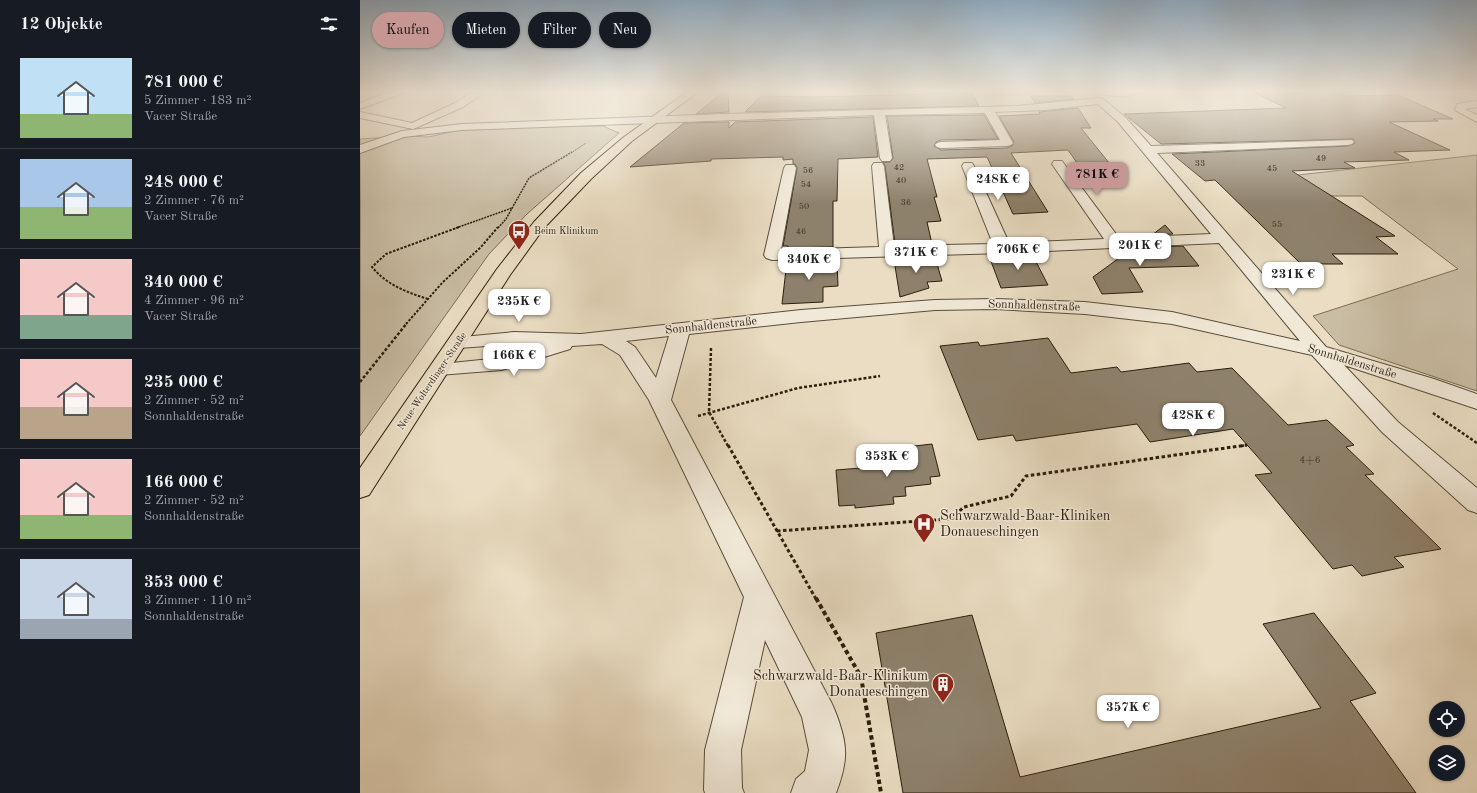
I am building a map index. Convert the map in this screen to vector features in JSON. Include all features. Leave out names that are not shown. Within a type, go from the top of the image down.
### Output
[{"type":"main road","name":"Neue-Wolterdinger-Straße","points":[[360,488],[504,273],[539,225],[586,176],[628,139],[642,129]]},
{"type":"street","points":[[402,134],[409,129]]},
{"type":"street","points":[[360,149],[402,134],[445,129]]},
{"type":"street","points":[[880,129],[887,251]]},
{"type":"street","points":[[941,144],[1007,143],[999,129]]},
{"type":"street","points":[[1130,129],[1319,351],[1390,427],[1477,503]]},
{"type":"street","points":[[1147,150],[1348,142]]},
{"type":"street","points":[[1058,164],[1115,243]]},
{"type":"street","points":[[968,166],[1003,248]]},
{"type":"street","points":[[790,168],[772,255],[1003,248],[1224,238]]},
{"type":"street","name":"Sonnhaldenstraße","points":[[459,342],[514,338],[581,340],[801,316],[928,306],[995,304],[1085,308],[1172,318],[1319,351],[1426,384],[1477,402]]},
{"type":"street","points":[[660,400],[680,330]]},
{"type":"street","points":[[607,338],[628,351],[660,400],[819,714],[827,750],[822,781],[810,793]]},
{"type":"street","name":"Sonnhaldenstraße","points":[[439,369],[502,364],[581,340]]},
{"type":"street","points":[[725,793],[723,790],[723,750],[759,598]]},
{"type":"path","points":[[360,382],[428,299],[481,247],[506,219],[528,178],[586,143]]},
{"type":"path","points":[[428,299],[393,287],[378,276],[372,267],[386,254],[512,208]]},
{"type":"path","points":[[711,326],[709,412],[861,677],[881,793]]},
{"type":"path","points":[[673,426],[709,412],[798,388],[880,376]]},
{"type":"path","points":[[778,531],[950,520],[964,507],[1011,496],[1026,476],[1248,445]]},
{"type":"shaded area","points":[[610,129],[619,133],[527,214],[489,254],[360,436],[360,139],[411,136],[428,137],[460,130]]},
{"type":"shaded area","points":[[1477,155],[1477,391],[1339,345],[1313,316],[1458,269],[1362,196],[1297,196],[1271,178]]},
{"type":"building","points":[[677,129],[875,129],[878,157],[838,159],[837,201],[833,201],[833,247],[788,248],[788,246],[783,246],[797,168],[795,164],[793,164],[793,159],[783,160],[783,157],[711,159],[711,161],[630,167]]},
{"type":"building","points":[[889,129],[992,129],[998,139],[941,140],[936,142],[934,146],[941,150],[1007,148],[1012,146],[1014,142],[1007,129],[1082,129],[1114,169],[1082,170],[1068,150],[1011,153],[1048,212],[1013,214],[987,157],[927,159],[937,197],[934,197],[941,221],[927,222],[932,244],[895,244],[885,166],[883,162],[890,162],[893,158]]},
{"type":"building","points":[[1143,129],[1404,129],[1450,150],[1394,152],[1409,160],[1344,162],[1355,168],[1292,171],[1395,236],[1376,237],[1398,254],[1332,254],[1343,264],[1301,264],[1215,180],[1205,181],[1172,154],[1348,146],[1355,143],[1353,139],[1161,144]]},
{"type":"building","points":[[1165,225],[1173,234],[1152,235]]},
{"type":"building","points":[[1183,246],[1199,266],[1129,268],[1143,292],[1102,294],[1093,277],[1133,248]]},
{"type":"building","points":[[1032,254],[1048,285],[1001,288],[989,256]]},
{"type":"building","points":[[935,257],[942,281],[927,282],[929,288],[900,297],[894,260],[896,260],[896,258]]},
{"type":"building","points":[[833,260],[833,263],[837,262],[838,286],[823,287],[823,302],[782,304],[787,261]]},
{"type":"building","points":[[1048,338],[1071,373],[1117,367],[1121,372],[1189,363],[1197,372],[1232,368],[1288,425],[1327,420],[1354,445],[1346,447],[1374,474],[1365,475],[1441,549],[1394,557],[1404,567],[1362,576],[1352,565],[1333,569],[1255,475],[1272,473],[1233,429],[1150,442],[1137,424],[1016,441],[1013,435],[978,440],[940,346],[978,342],[980,346]]},
{"type":"building","points":[[932,444],[940,476],[930,477],[931,484],[905,487],[906,496],[893,497],[894,504],[855,508],[855,505],[839,506],[836,470],[874,467],[873,463],[889,462],[889,456],[907,454],[906,447]]},
{"type":"building","name":"Schwarzwald-Baar-Klinikum Donaueschingen","points":[[1314,613],[1376,693],[1350,701],[1416,793],[903,793],[876,633],[972,615],[1020,777],[1321,708],[1263,624]]},
{"type":"place","name":"Beim Klinikum","points":[[519,250]]},
{"type":"place","name":"Schwarzwald-Baar-Kliniken Donaueschingen","points":[[924,544]]},
{"type":"place","name":"Schwarzwald-Baar-Klinikum Donaueschingen","points":[[943,704]]}]
